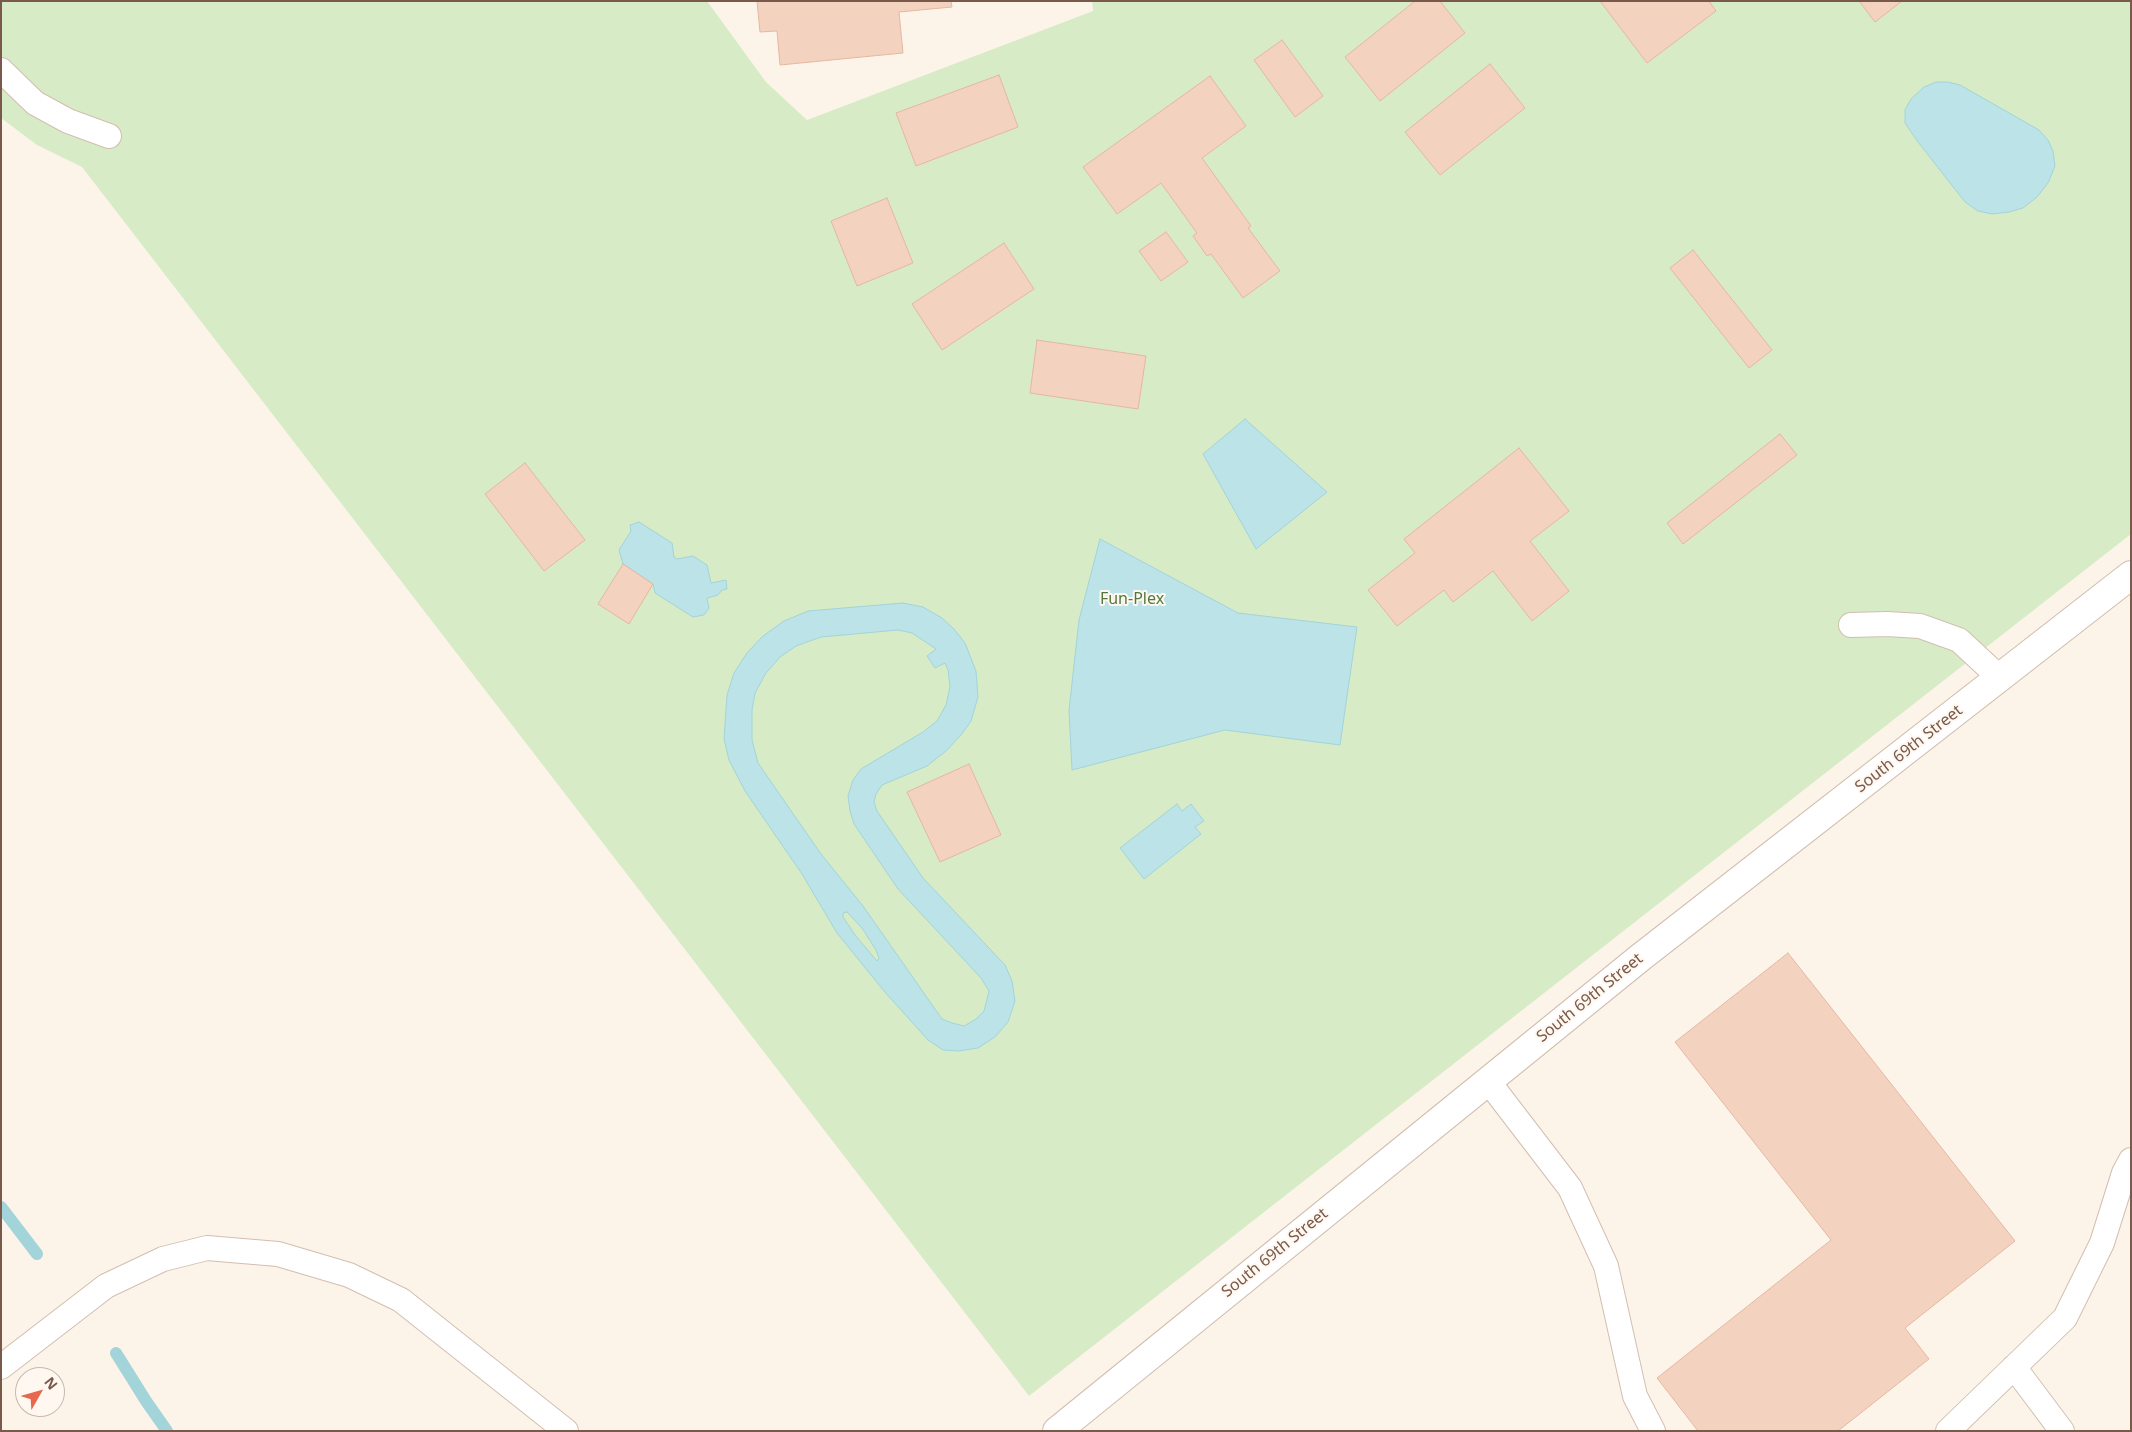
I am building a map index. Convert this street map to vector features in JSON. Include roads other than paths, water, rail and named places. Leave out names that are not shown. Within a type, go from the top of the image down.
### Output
[{"type":"street","name":"South 69th Street","points":[[1057,1431],[1642,957],[2131,575]]},
{"type":"lane","points":[[1,70],[36,103],[68,120],[109,136]]},
{"type":"lane","points":[[1851,625],[1886,624],[1920,626],[1959,640],[2000,678]]},
{"type":"lane","points":[[1488,1081],[1570,1188],[1606,1266],[1635,1396],[1653,1431]]},
{"type":"lane","points":[[1948,1431],[2065,1318],[2102,1243],[2124,1173],[2131,1160]]},
{"type":"lane","points":[[1,1367],[106,1286],[162,1258],[207,1248],[278,1254],[350,1275],[401,1300],[566,1431]]},
{"type":"lane","points":[[2014,1367],[2062,1431]]},
{"type":"water","points":[[1936,82],[1960,85],[2039,130],[2048,140],[2053,151],[2055,166],[2048,183],[2037,197],[2023,208],[1992,214],[1978,211],[1965,202],[1918,142],[1905,123],[1905,110],[1911,99],[1924,87]]},
{"type":"water","points":[[1245,419],[1327,492],[1256,549],[1203,454]]},
{"type":"water","points":[[639,522],[672,543],[674,557],[677,559],[693,556],[707,565],[711,583],[726,580],[727,589],[722,590],[718,595],[707,598],[709,608],[704,615],[693,617],[655,593],[653,584],[623,564],[619,550],[631,531],[630,525]]},
{"type":"water","points":[[1100,539],[1238,613],[1357,627],[1340,745],[1225,730],[1072,770],[1069,710],[1079,620]]},
{"type":"water","points":[[903,603],[923,607],[942,618],[954,629],[965,643],[976,671],[978,697],[971,721],[961,735],[946,751],[927,766],[882,785],[876,794],[874,802],[877,811],[923,878],[1005,965],[1012,981],[1015,1001],[1008,1022],[995,1037],[978,1048],[959,1051],[943,1050],[928,1040],[884,991],[837,933],[802,874],[745,791],[729,760],[724,739],[727,695],[734,673],[747,653],[763,636],[784,621],[808,611]],"holes":[[[898,630],[912,633],[936,649],[927,656],[935,668],[945,663],[948,670],[950,687],[946,705],[937,721],[923,732],[861,769],[853,780],[848,796],[850,811],[854,824],[898,889],[981,978],[989,991],[984,1011],[976,1019],[964,1026],[942,1019],[863,906],[821,854],[758,763],[752,740],[752,710],[755,693],[766,673],[780,657],[796,646],[821,637]],[[847,912],[862,928],[876,950],[879,958],[877,961],[855,935],[843,917],[843,913]]]},
{"type":"water","points":[[1177,804],[1182,811],[1191,804],[1204,821],[1195,827],[1201,834],[1144,879],[1120,848]]},
{"type":"waterway","points":[[1,1207],[37,1254]]},
{"type":"waterway","points":[[116,1353],[167,1431]]},
{"type":"park label","name":"Fun-Plex","points":[[1132,599]]}]
